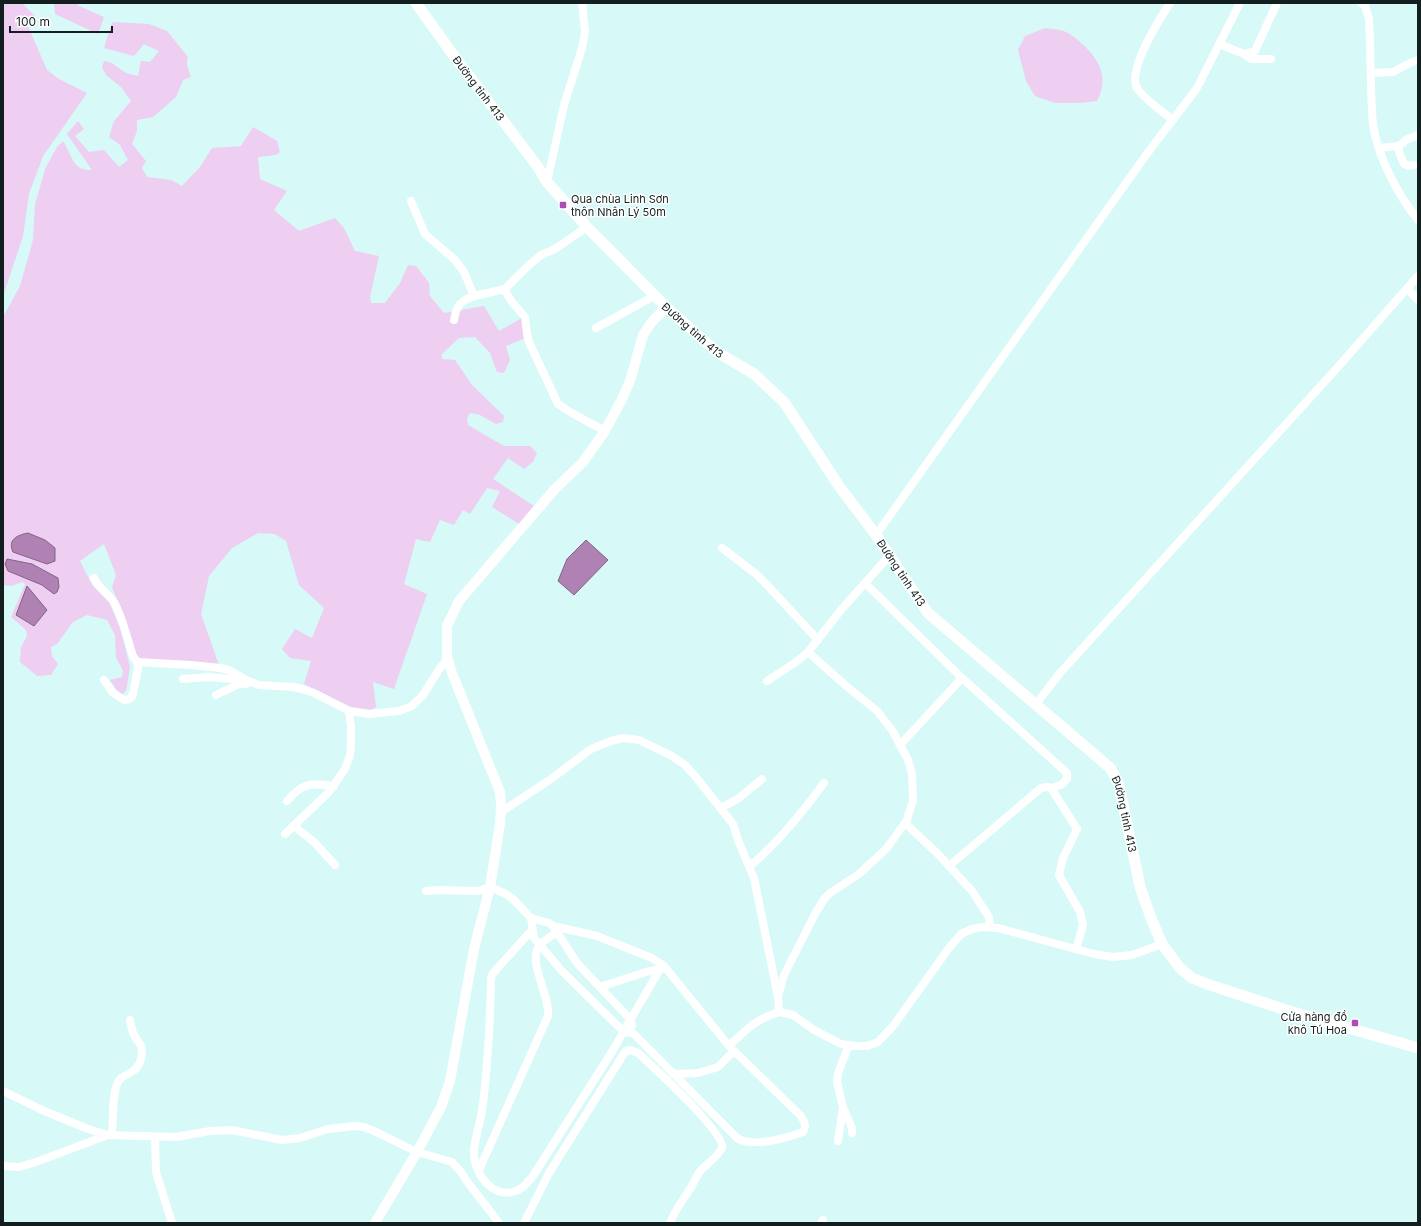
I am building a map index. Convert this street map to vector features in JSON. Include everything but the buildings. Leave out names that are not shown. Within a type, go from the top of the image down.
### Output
[{"type":"main road","name":"Đường tỉnh 413","points":[[416,3],[538,167],[547,182],[587,227],[666,307],[717,352],[754,374],[784,402],[839,486],[876,535],[928,613],[1111,769],[1119,785],[1140,886],[1151,918],[1162,944],[1180,968],[1192,978],[1207,984],[1279,1008],[1418,1048]]},
{"type":"street","points":[[547,182],[564,105],[582,48],[585,32],[582,3]]},
{"type":"street","points":[[1170,3],[1144,48],[1136,78],[1136,85],[1151,103],[1173,120]]},
{"type":"street","points":[[876,535],[1146,155],[1197,88],[1240,3]]},
{"type":"street","points":[[1244,54],[1255,51],[1276,3]]},
{"type":"street","points":[[1366,4],[1369,19],[1373,125],[1383,162],[1400,194],[1418,220]]},
{"type":"street","points":[[1219,44],[1244,54],[1251,59],[1272,59]]},
{"type":"street","points":[[1371,73],[1392,72],[1418,60]]},
{"type":"street","points":[[1380,148],[1399,146],[1406,140],[1418,135]]},
{"type":"street","points":[[1399,146],[1399,152],[1404,164],[1409,166],[1414,165]]},
{"type":"street","points":[[411,201],[425,234],[455,260],[464,272],[474,296]]},
{"type":"street","points":[[454,320],[459,305],[465,300],[474,296],[505,288],[541,255],[556,249],[587,227]]},
{"type":"street","points":[[1036,704],[1060,673],[1337,368],[1418,276]]},
{"type":"street","points":[[505,288],[512,302],[525,317],[529,342],[558,404],[605,431]]},
{"type":"street","points":[[1407,288],[1418,300]]},
{"type":"street","points":[[596,328],[654,296]]},
{"type":"street","points":[[376,1223],[441,1107],[450,1081],[474,949],[490,887],[501,812],[500,792],[448,660],[446,638],[448,626],[460,601],[555,489],[583,462],[605,431],[622,399],[634,369],[644,335],[651,324],[666,307]]},
{"type":"street","points":[[722,548],[756,574],[818,640]]},
{"type":"street","points":[[767,681],[787,669],[808,652],[841,610],[889,556]]},
{"type":"street","points":[[94,578],[96,583],[110,597],[116,608],[133,656],[137,662],[207,666],[229,670],[249,682]]},
{"type":"street","points":[[865,584],[962,678],[1067,773],[1067,779],[1061,784],[1051,788],[1041,788],[949,866]]},
{"type":"street","points":[[778,996],[784,975],[816,912],[825,898],[830,893],[852,879],[882,853],[905,823],[911,808],[913,788],[912,774],[908,760],[892,730],[877,711],[808,652]]},
{"type":"street","points":[[183,679],[208,677],[249,682],[259,685],[294,687],[314,693],[349,711],[369,714],[407,709],[423,696],[440,668],[448,660]]},
{"type":"street","points":[[104,680],[113,693],[124,700],[129,699],[132,697],[139,663]]},
{"type":"street","points":[[900,745],[962,678]]},
{"type":"street","points":[[216,695],[239,684],[249,682]]},
{"type":"street","points":[[285,834],[325,797],[345,769],[350,755],[352,728],[349,711]]},
{"type":"street","points":[[501,812],[551,779],[591,749],[611,741],[623,738],[639,740],[672,756],[685,765],[733,824],[740,845],[750,866],[757,891],[778,996],[779,1012]]},
{"type":"street","points":[[721,808],[739,798],[762,779]]},
{"type":"street","points":[[750,866],[772,845],[809,804],[824,783]]},
{"type":"street","points":[[287,801],[302,786],[311,784],[334,786]]},
{"type":"street","points":[[1051,788],[1077,829],[1063,858],[1059,875],[1080,912],[1083,925],[1076,949]]},
{"type":"street","points":[[905,823],[937,853],[972,891],[988,917],[990,926]]},
{"type":"street","points":[[294,826],[314,842],[335,865]]},
{"type":"street","points":[[426,891],[478,891],[490,887],[506,894],[514,900],[531,918],[549,923],[555,929],[570,953],[631,1020],[633,1033],[729,1132],[742,1142],[762,1142],[803,1132],[805,1125],[801,1116],[732,1048],[662,967],[652,958],[597,936],[555,929]]},
{"type":"street","points":[[531,918],[534,938],[562,971],[624,1032],[633,1033]]},
{"type":"street","points":[[673,1074],[698,1073],[718,1067],[753,1024],[765,1016],[779,1012],[793,1015],[814,1030],[841,1044],[867,1046],[878,1042],[894,1025],[949,948],[961,934],[972,929],[990,926],[1047,940],[1076,949],[1113,957],[1132,955],[1162,944]]},
{"type":"street","points":[[479,1170],[548,1016],[549,1007],[538,969],[536,951],[539,945],[555,929]]},
{"type":"street","points":[[532,930],[492,975],[483,1105],[474,1147],[474,1157],[483,1180],[491,1188],[499,1192],[508,1193],[524,1187],[533,1176],[624,1032],[662,967]]},
{"type":"street","points":[[600,987],[662,967]]},
{"type":"street","points":[[110,1135],[118,1081],[134,1071],[142,1057],[141,1046],[134,1036],[130,1020]]},
{"type":"street","points":[[849,1045],[838,1073],[837,1082],[843,1107],[852,1128],[852,1133]]},
{"type":"street","points":[[524,1223],[549,1173],[623,1055],[626,1051],[630,1050],[638,1053],[700,1113],[722,1142],[722,1150],[697,1175],[691,1188],[677,1206],[670,1223]]},
{"type":"street","points":[[3,1091],[42,1110],[88,1129],[110,1135],[176,1137],[210,1131],[232,1130],[282,1140],[300,1138],[328,1129],[355,1126],[372,1130],[417,1152],[452,1162],[499,1223]]},
{"type":"street","points":[[838,1140],[843,1107]]},
{"type":"street","points":[[3,1166],[19,1167],[110,1135]]},
{"type":"street","points":[[155,1137],[156,1172],[172,1223]]},
{"type":"shaded area","points":[[3,3],[22,3],[36,17],[27,24],[47,70],[59,79],[87,93],[43,156],[29,194],[23,236],[3,296]]},
{"type":"shaded area","points":[[54,3],[76,3],[79,6],[104,17],[98,34],[55,14]]},
{"type":"shaded area","points":[[112,22],[149,24],[167,31],[188,57],[187,64],[191,77],[183,80],[176,97],[153,117],[137,120],[137,131],[132,144],[146,161],[142,168],[147,177],[171,180],[182,186],[200,167],[212,148],[241,146],[253,127],[277,141],[280,152],[276,155],[258,157],[260,179],[287,191],[274,210],[299,231],[335,218],[344,228],[355,251],[379,256],[370,297],[371,303],[385,303],[400,283],[408,265],[416,266],[429,283],[430,296],[444,313],[484,306],[499,331],[522,318],[525,338],[506,346],[510,360],[504,373],[497,372],[490,353],[475,337],[459,338],[442,354],[442,359],[455,360],[472,385],[504,416],[503,422],[496,424],[480,415],[470,413],[467,418],[468,425],[504,446],[530,446],[537,453],[533,462],[524,469],[508,458],[493,479],[534,506],[519,524],[492,507],[500,491],[487,488],[470,514],[463,510],[454,525],[440,520],[430,542],[416,539],[404,584],[427,594],[394,689],[373,682],[376,707],[371,710],[351,707],[304,684],[311,661],[290,658],[282,649],[295,629],[312,638],[324,608],[299,585],[286,541],[275,534],[258,533],[232,548],[209,576],[201,614],[219,665],[141,659],[136,656],[112,587],[116,575],[104,544],[80,561],[92,585],[109,602],[120,628],[130,667],[126,691],[122,694],[116,689],[110,680],[122,677],[123,671],[116,657],[115,635],[107,620],[87,615],[73,622],[57,644],[51,647],[52,656],[58,664],[51,675],[37,676],[20,662],[21,647],[27,636],[26,630],[11,617],[25,584],[23,582],[11,586],[3,585],[3,317],[20,286],[33,240],[35,205],[45,169],[57,147],[63,141],[74,162],[80,168],[92,170],[67,134],[78,121],[84,129],[75,136],[89,152],[104,150],[119,167],[128,160],[120,145],[109,137],[114,121],[131,101],[121,87],[106,75],[102,67],[104,61],[112,63],[126,73],[138,76],[141,61],[150,62],[159,51],[144,44],[134,56],[104,48]],"holes":[[[32,564],[58,578],[59,587],[54,594],[42,585],[25,578]]]},
{"type":"shaded area","points":[[1045,28],[1066,32],[1082,43],[1092,54],[1101,71],[1102,79],[1101,90],[1097,101],[1055,103],[1035,96],[1026,81],[1018,50],[1025,36]]},
{"type":"shaded area","points":[[28,533],[45,540],[55,548],[55,561],[47,564],[13,552],[11,544],[14,538]]},
{"type":"shaded area","points":[[586,540],[608,560],[574,595],[558,581],[567,559]]},
{"type":"shaded area","points":[[7,559],[32,564],[58,578],[59,587],[57,592],[54,594],[42,585],[8,571],[5,564]]},
{"type":"shaded area","points":[[27,586],[47,610],[34,626],[16,615]]},
{"type":"place","name":"Qua chùa Linh Sơn thôn Nhân Lý 50m","points":[[563,205]]},
{"type":"place","name":"Cửa hàng đồ khô Tú Hoa","points":[[1355,1023]]}]
